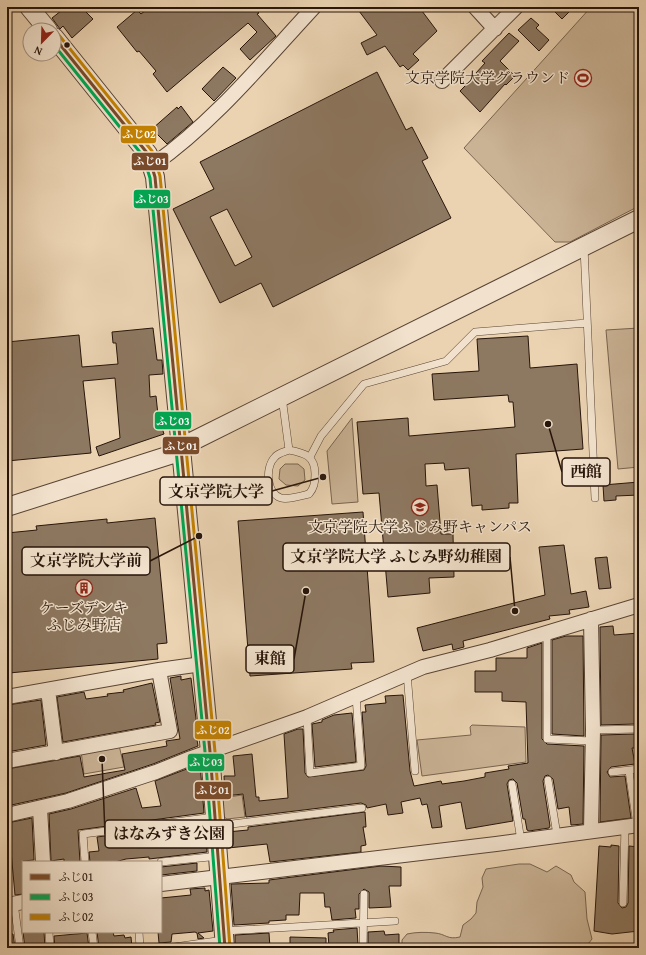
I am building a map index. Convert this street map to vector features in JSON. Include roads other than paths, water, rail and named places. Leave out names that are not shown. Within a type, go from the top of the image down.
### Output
[{"type":"street","points":[[29,7],[41,22]]},
{"type":"street","points":[[152,165],[190,135],[223,105],[314,7]]},
{"type":"street","points":[[475,7],[494,29]]},
{"type":"street","points":[[442,81],[516,7]]},
{"type":"street","points":[[62,47],[148,154],[155,177],[166,276],[202,664],[225,940]]},
{"type":"street","points":[[7,507],[170,455],[282,396],[639,219]]},
{"type":"street","points":[[7,815],[40,808],[156,772],[307,717],[423,666],[490,650],[639,605]]},
{"type":"street","points":[[591,619],[593,735],[591,830]]},
{"type":"street","points":[[7,697],[159,670],[202,664]]},
{"type":"street","points":[[7,762],[170,731],[159,670]]},
{"type":"street","points":[[48,690],[56,753]]},
{"type":"street","points":[[40,808],[43,861]]},
{"type":"street","points":[[162,884],[521,841],[634,825]]},
{"type":"lane","points":[[584,246],[595,498]]},
{"type":"lane","points":[[310,457],[321,436],[364,384],[446,361],[475,332],[587,323]]},
{"type":"lane","points":[[282,396],[289,450]]},
{"type":"lane","points":[[289,450],[301,452],[310,457],[315,465],[314,487],[309,494],[281,498],[273,494],[270,489],[269,467],[277,455],[289,450]]},
{"type":"lane","points":[[547,633],[547,739],[639,729]]},
{"type":"lane","points":[[407,673],[415,771]]},
{"type":"lane","points":[[307,717],[310,773],[361,766],[356,696]]},
{"type":"lane","points":[[612,772],[639,769]]},
{"type":"lane","points":[[623,904],[634,825],[629,771]]},
{"type":"lane","points":[[548,780],[557,835]]},
{"type":"lane","points":[[512,784],[521,841]]},
{"type":"lane","points":[[85,861],[83,834],[362,808]]},
{"type":"lane","points":[[162,862],[219,856]]},
{"type":"lane","points":[[363,948],[364,894]]},
{"type":"lane","points":[[15,903],[20,948]]},
{"type":"lane","points":[[167,948],[364,923],[395,921]]},
{"type":"lane","points":[[49,933],[50,948]]},
{"type":"lane","points":[[92,933],[94,948]]},
{"type":"lane","points":[[139,933],[140,948]]},
{"type":"place","name":"文京学院大学グラウンド","points":[[583,78]]},
{"type":"place","name":"西館","points":[[548,424]]},
{"type":"place","name":"文京学院大学","points":[[323,477]]},
{"type":"place","name":"文京学院大学ふじみ野キャンパス","points":[[420,507]]},
{"type":"place","name":"文京学院大学前","points":[[199,536]]},
{"type":"place","name":"ケーズデンキ ふじみ野店","points":[[84,588]]},
{"type":"place","name":"東館","points":[[306,591]]},
{"type":"place","name":"文京学院大学 ふじみ野幼稚園","points":[[515,611]]},
{"type":"place","name":"はなみずき公園","points":[[102,759]]}]
